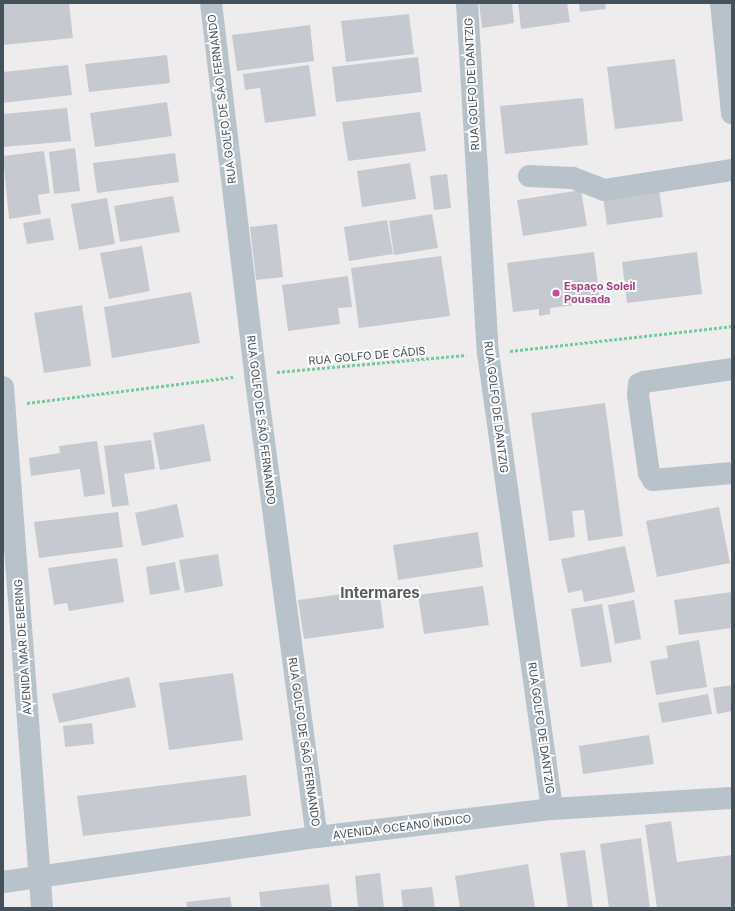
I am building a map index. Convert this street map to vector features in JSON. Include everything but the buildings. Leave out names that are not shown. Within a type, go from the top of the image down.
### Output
[{"type":"street","name":"RUA GOLFO DE SÃO FERNANDO","points":[[211,3],[254,374],[317,837]]},
{"type":"street","name":"RUA GOLFO DE DANTZIG","points":[[467,3],[488,353],[552,809]]},
{"type":"street","points":[[721,3],[732,113]]},
{"type":"street","points":[[529,176],[573,178],[604,190],[732,170]]},
{"type":"street","points":[[732,369],[644,382],[640,384],[638,395],[649,473],[653,480],[732,473]]},
{"type":"street","name":"AVENIDA MAR DE BERING","points":[[4,396],[42,908]]},
{"type":"street","name":"AVENIDA OCEANO ÍNDICO","points":[[3,882],[39,879],[317,837],[552,809],[732,798]]},
{"type":"path","name":"RUA GOLFO DE CÁDIS","points":[[4,396],[488,353],[732,326]]},
{"type":"place","name":"Espaço Soleil Pousada","points":[[556,293]]},
{"type":"district","name":"Intermares","points":[[380,593]]}]
